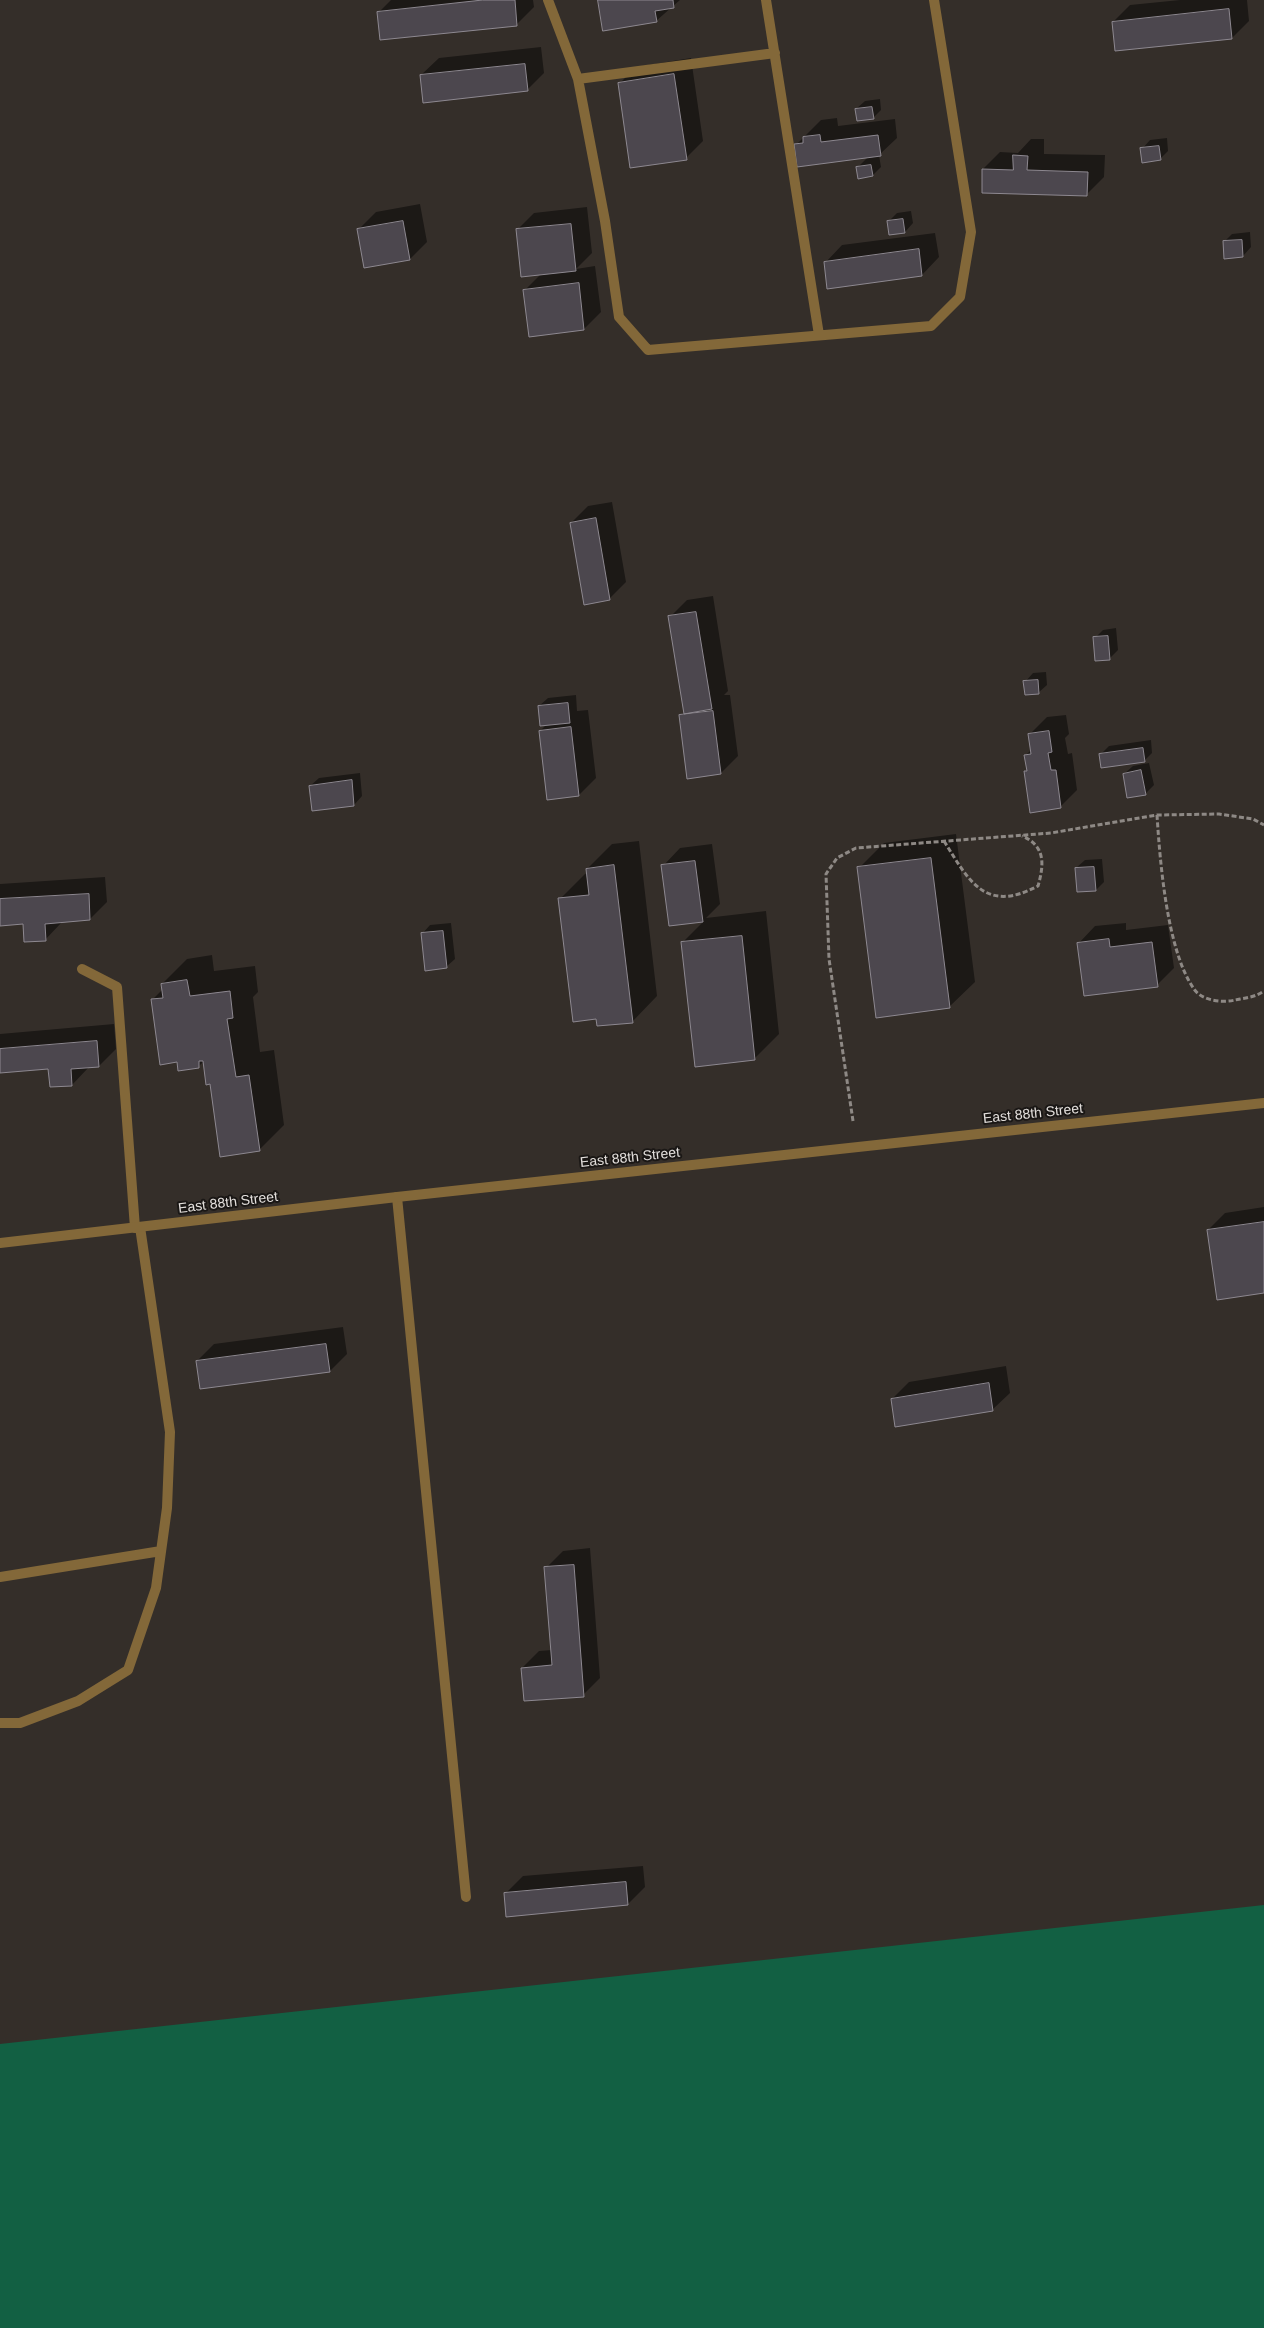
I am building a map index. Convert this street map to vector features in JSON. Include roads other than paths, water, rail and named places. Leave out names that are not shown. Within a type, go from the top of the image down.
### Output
[{"type":"street","points":[[548,0],[578,78],[605,221],[619,317],[648,350],[931,326],[960,297],[971,232],[934,0]]},
{"type":"street","points":[[766,0],[819,335]]},
{"type":"street","points":[[578,78],[775,53]]},
{"type":"street","points":[[0,1723],[20,1723],[78,1702],[128,1670],[156,1588],[168,1508],[170,1432],[138,1227],[118,987],[82,969]]},
{"type":"street","name":"East 88th Street","points":[[0,1243],[397,1197],[1264,1102]]},
{"type":"street","points":[[397,1197],[466,1897]]},
{"type":"street","points":[[0,1577],[162,1551]]}]
